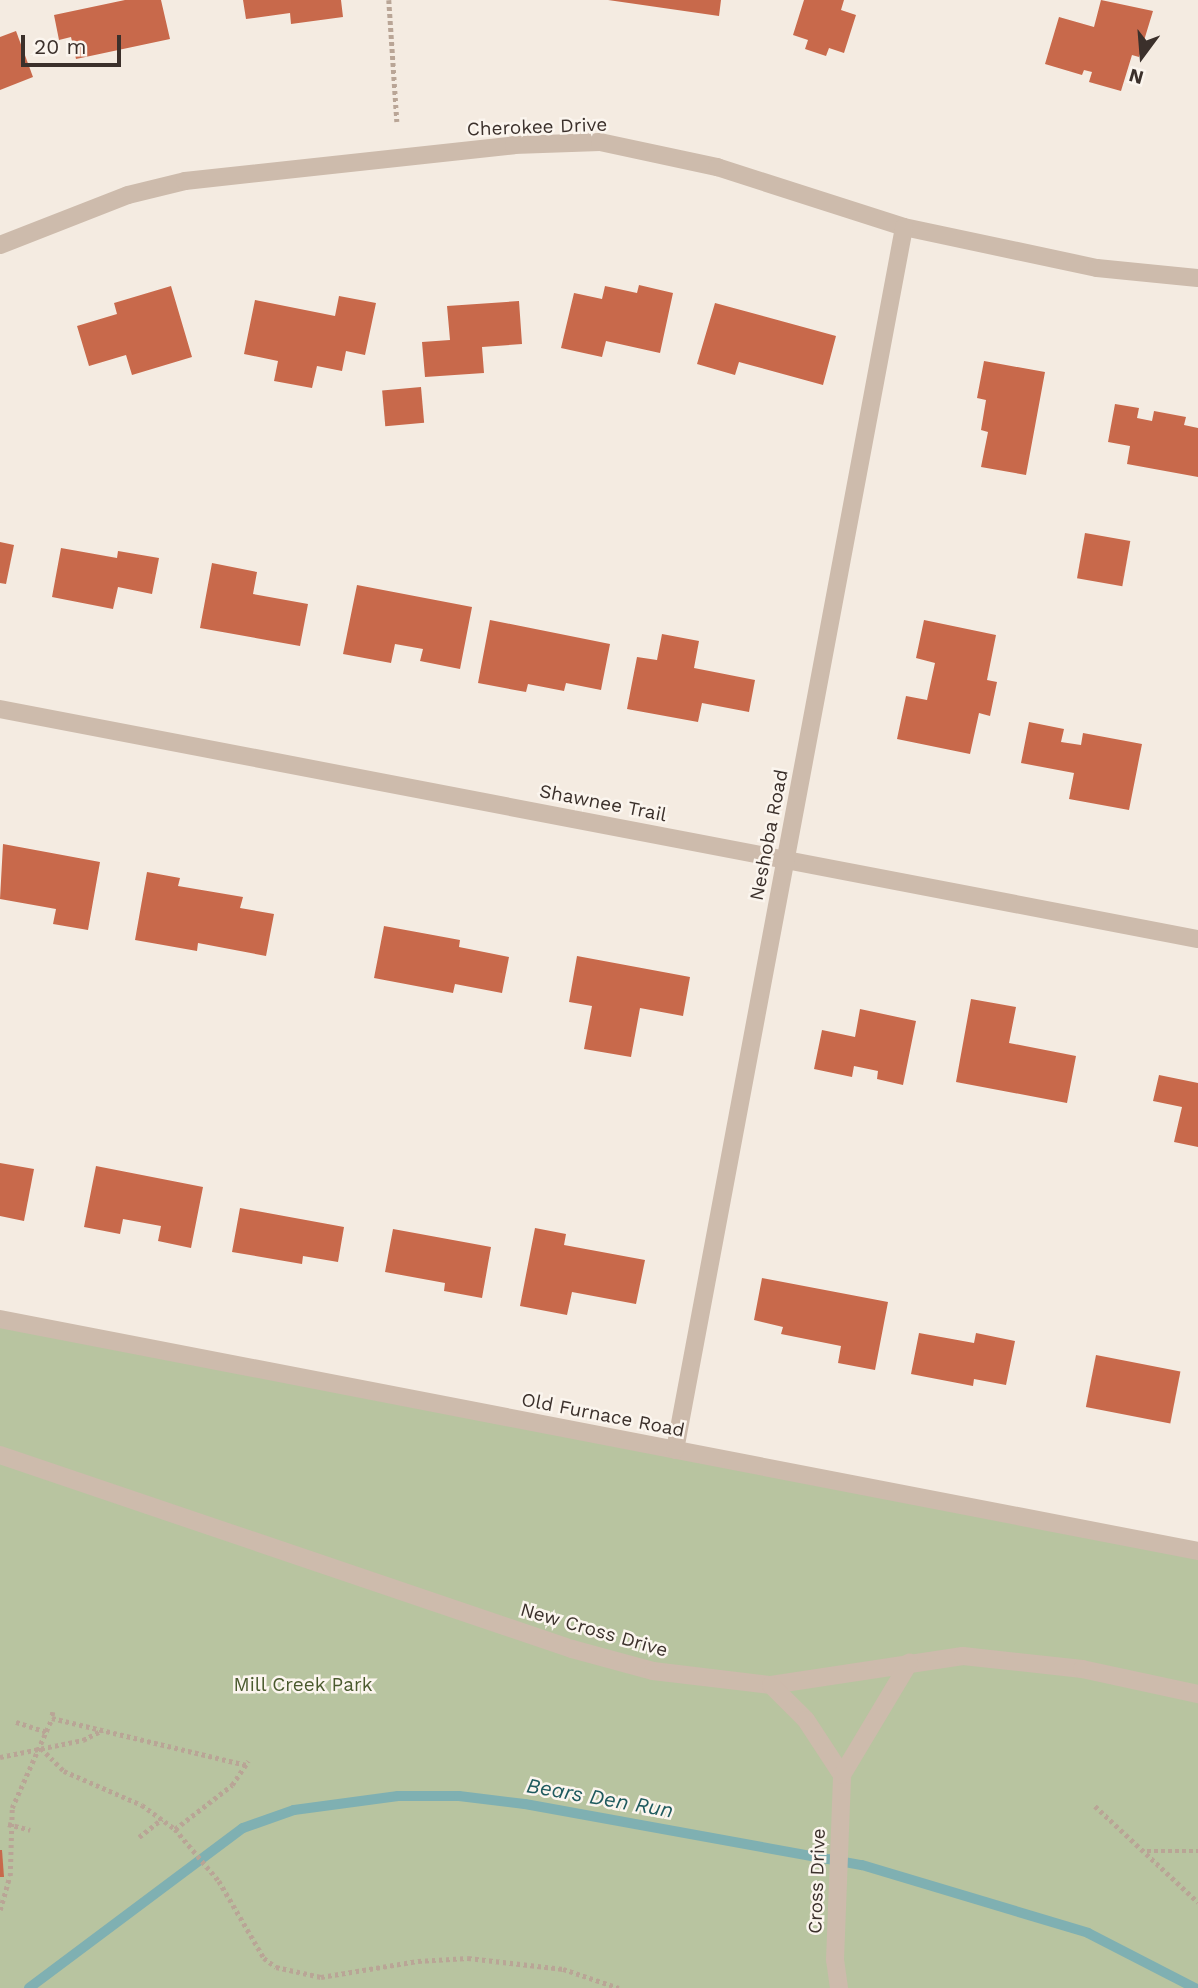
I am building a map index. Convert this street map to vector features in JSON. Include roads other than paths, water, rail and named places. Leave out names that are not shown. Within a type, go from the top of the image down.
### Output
[{"type":"street","name":"Cherokee Drive","points":[[0,246],[128,195],[185,181],[514,145],[600,142],[717,167],[904,227],[1097,268],[1198,278]]},
{"type":"street","name":"Neshoba Road","points":[[676,1450],[904,227]]},
{"type":"street","name":"Shawnee Trail","points":[[0,709],[1198,939]]},
{"type":"street","name":"Old Furnace Road","points":[[0,1319],[1198,1551]]},
{"type":"street","name":"New Cross Drive","points":[[0,1455],[572,1649],[653,1671],[771,1685],[963,1656],[1016,1659],[1198,1694]]},
{"type":"street","name":"Cross Drive","points":[[839,1988],[836,1920],[842,1775],[880,1705],[909,1663]]},
{"type":"street","points":[[771,1685],[806,1720],[842,1775]]},
{"type":"waterway","name":"Bears Den Run","points":[[29,1988],[243,1828],[294,1810],[398,1796],[459,1796],[525,1804],[862,1865],[1088,1933],[1195,1988]]},
{"type":"park label","name":"Mill Creek Park","points":[[303,1685]]}]
